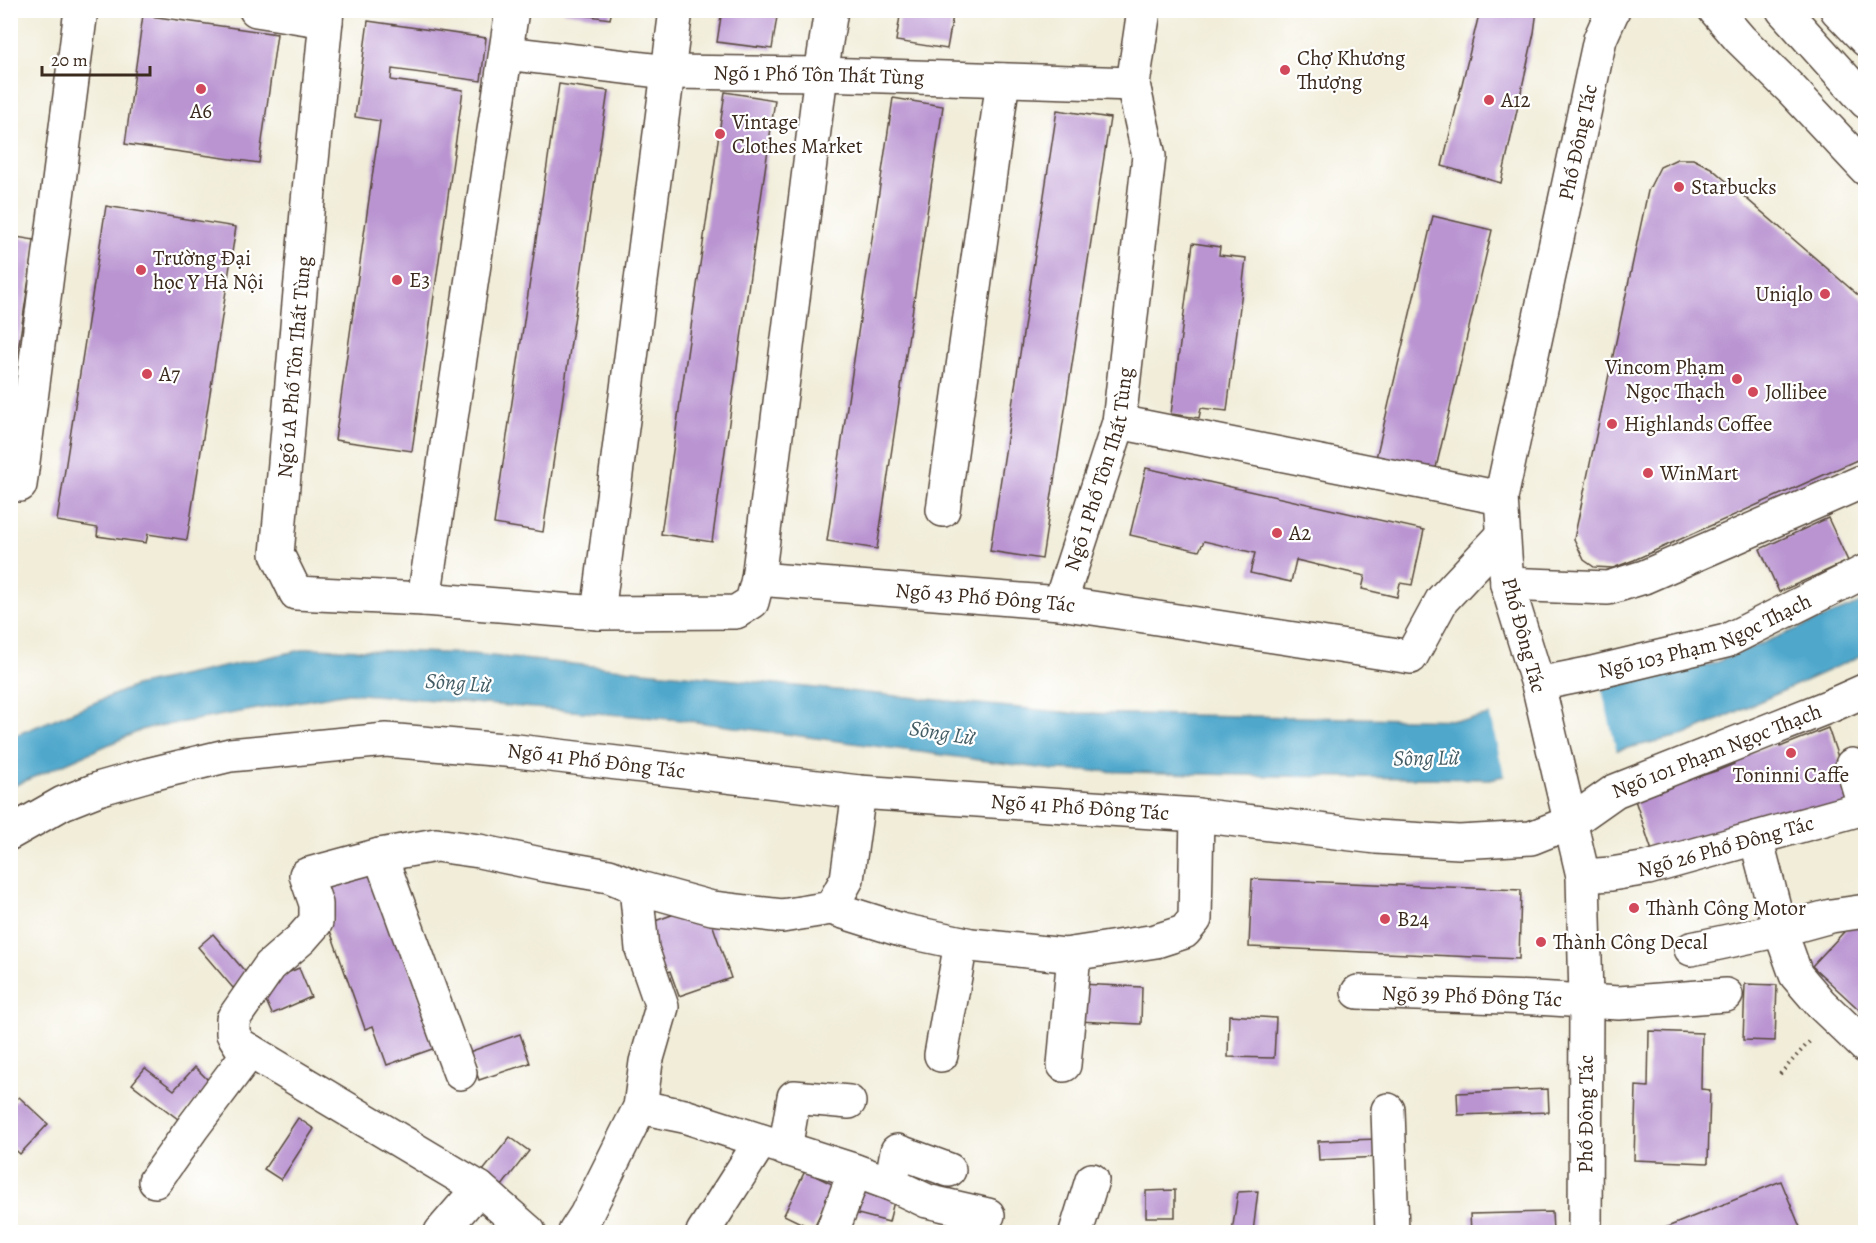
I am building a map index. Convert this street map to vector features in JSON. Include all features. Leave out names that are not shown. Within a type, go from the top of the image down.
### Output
[{"type":"street","points":[[20,485],[81,10]]},
{"type":"street","points":[[256,10],[327,16]]},
{"type":"street","points":[[512,10],[424,599],[598,613],[736,612],[752,602],[758,579],[831,10]]},
{"type":"street","points":[[598,613],[676,10]]},
{"type":"street","name":"Ngõ 1 Phố Tôn Thất Tùng","points":[[1060,603],[1119,422],[1149,156],[1133,84],[1144,10]]},
{"type":"street","name":"Phố Đông Tác","points":[[1585,1233],[1586,1000],[1583,876],[1538,684],[1507,584],[1501,498],[1600,39],[1613,10]]},
{"type":"street","points":[[1715,10],[1740,39],[1862,157]]},
{"type":"street","points":[[1783,10],[1866,102]]},
{"type":"street","points":[[1837,10],[1866,40]]},
{"type":"street","name":"Ngõ 1A Phố Tôn Thất Tùng","points":[[327,16],[308,201],[278,554],[296,593],[424,599]]},
{"type":"street","name":"Ngõ 1 Phố Tôn Thất Tùng","points":[[506,53],[668,72],[821,74],[1133,84]]},
{"type":"street","points":[[943,510],[1003,80]]},
{"type":"street","points":[[1119,422],[1501,498]]},
{"type":"street","points":[[1507,584],[1608,588],[1644,578],[1866,480]]},
{"type":"street","name":"Ngõ 43 Phố Đông Tác","points":[[758,579],[1060,603],[1411,657],[1442,600],[1503,535]]},
{"type":"street","name":"Ngõ 103 Phạm Ngọc Thạch","points":[[1538,684],[1726,641],[1866,571]]},
{"type":"street","name":"Ngõ 101 Phạm Ngọc Thạch","points":[[1571,822],[1615,791],[1866,690]]},
{"type":"street","name":"Ngõ 41 Phố Đông Tác","points":[[10,833],[63,803],[101,788],[230,754],[386,740],[517,751],[859,792],[1197,815],[1376,837],[1459,842],[1532,838],[1571,822]]},
{"type":"street","points":[[1852,765],[1865,810]]},
{"type":"street","points":[[831,908],[847,879],[859,792]]},
{"type":"street","name":"Ngõ 26 Phố Đông Tác","points":[[1583,876],[1648,868],[1865,810]]},
{"type":"street","name":"Ngõ 41 Phố Đông Tác","points":[[250,1051],[240,1045],[233,1034],[233,1019],[270,966],[301,939],[316,922],[316,904],[306,875],[380,855],[436,845],[479,851],[609,876],[636,887],[712,908],[782,916],[831,908],[901,930],[961,943],[1065,955],[1156,941],[1184,932],[1195,919],[1197,815]]},
{"type":"street","points":[[1756,838],[1780,930],[1796,975],[1833,1016],[1866,1047]]},
{"type":"street","points":[[380,855],[460,1073]]},
{"type":"street","points":[[575,1233],[640,1107],[646,1062],[662,1007],[642,949],[636,887]]},
{"type":"street","points":[[1691,949],[1780,930],[1831,916],[1866,911]]},
{"type":"street","points":[[941,1055],[961,943]]},
{"type":"street","points":[[1064,1065],[1074,954]]},
{"type":"street","name":"Ngõ 39 Phố Đông Tác","points":[[1358,992],[1619,1003],[1726,995]]},
{"type":"street","points":[[155,1181],[250,1051],[479,1188],[529,1233]]},
{"type":"street","points":[[703,1233],[773,1145],[794,1097],[849,1102]]},
{"type":"street","points":[[640,1107],[684,1116],[855,1171],[891,1184],[927,1201],[988,1215]]},
{"type":"street","points":[[1388,1110],[1392,1233]]},
{"type":"street","points":[[891,1184],[897,1151],[949,1170]]},
{"type":"street","points":[[832,1233],[855,1171]]},
{"type":"street","points":[[1076,1233],[1092,1180]]},
{"type":"street","points":[[441,1233],[479,1188]]},
{"type":"path","points":[[1780,1074],[1833,1016]]},
{"type":"water","name":"Sông Lừ","points":[[1865,601],[1865,654],[1685,735],[1490,779],[1054,770],[682,720],[348,693],[144,729],[11,787],[11,737],[135,686],[311,648],[471,654],[1071,713],[1468,720],[1712,664]]},
{"type":"pier","points":[[1601,686],[1617,753],[1505,779],[1489,712]]},
{"type":"building","points":[[563,10],[612,10],[610,19],[563,12]]},
{"type":"building","points":[[722,10],[778,10],[772,49],[717,42]]},
{"type":"building","points":[[901,10],[954,10],[947,49],[896,41]]},
{"type":"building","name":"A12","points":[[1480,10],[1537,10],[1501,183],[1442,166]]},
{"type":"building","name":"A6","points":[[143,15],[277,34],[259,163],[125,144]]},
{"type":"building","name":"Trường Đại học Y Hà Nội","points":[[368,21],[486,38],[481,81],[392,69],[391,80],[463,90],[412,451],[335,440],[380,121],[355,117]]},
{"type":"building","points":[[559,84],[608,91],[543,532],[494,524]]},
{"type":"building","points":[[725,92],[775,100],[712,542],[661,534]]},
{"type":"building","points":[[893,98],[943,106],[877,549],[827,541]]},
{"type":"building","points":[[1057,110],[1110,118],[1042,559],[990,551]]},
{"type":"building","name":"Vincom Phạm Ngọc Thạch","points":[[1677,159],[1693,159],[1711,168],[1866,302],[1866,456],[1634,560],[1613,568],[1594,567],[1584,560],[1574,539],[1648,191],[1660,167]]},
{"type":"building","name":"A7","points":[[106,206],[236,227],[187,540],[148,534],[146,543],[97,536],[98,528],[57,521]]},
{"type":"building","points":[[1433,216],[1492,230],[1435,472],[1376,458]]},
{"type":"building","points":[[10,236],[35,240],[12,389],[10,389]]},
{"type":"building","points":[[1193,243],[1220,247],[1219,255],[1246,258],[1227,411],[1201,408],[1199,418],[1171,414]]},
{"type":"building","name":"A2","points":[[1146,468],[1424,530],[1412,585],[1400,583],[1397,597],[1362,589],[1365,576],[1296,560],[1291,582],[1250,573],[1255,553],[1204,541],[1199,551],[1130,535]]},
{"type":"building","points":[[1828,518],[1848,561],[1779,592],[1760,549]]},
{"type":"building","points":[[1828,728],[1854,804],[1656,863],[1633,794],[1657,790],[1719,770],[1734,764],[1732,758],[1779,744],[1780,747]]},
{"type":"building","points":[[373,864],[438,1047],[387,1065],[373,1026],[365,1029],[327,922],[333,920],[321,883]]},
{"type":"building","name":"B24","points":[[1252,879],[1521,890],[1519,959],[1249,947]]},
{"type":"building","points":[[705,903],[731,978],[679,996],[670,971],[662,975],[644,925]]},
{"type":"building","points":[[1858,917],[1866,923],[1866,1016],[1812,966]]},
{"type":"building","points":[[213,934],[248,975],[233,988],[198,947]]},
{"type":"building","points":[[299,968],[311,997],[272,1014],[259,985]]},
{"type":"building","points":[[1079,984],[1142,987],[1141,1024],[1077,1021]]},
{"type":"building","points":[[1745,984],[1777,985],[1775,1041],[1743,1040]]},
{"type":"building","points":[[1229,1015],[1276,1018],[1274,1058],[1228,1057]]},
{"type":"building","points":[[1649,1031],[1702,1033],[1701,1089],[1710,1090],[1708,1163],[1634,1160],[1636,1086],[1648,1087]]},
{"type":"building","points":[[520,1034],[530,1063],[479,1080],[469,1052]]},
{"type":"building","points":[[195,1067],[212,1084],[178,1119],[132,1084],[145,1068],[174,1090]]},
{"type":"building","points":[[1548,1089],[1549,1112],[1458,1115],[1457,1093]]},
{"type":"building","points":[[19,1097],[48,1124],[20,1154],[10,1145],[10,1105]]},
{"type":"building","points":[[298,1118],[314,1129],[281,1180],[264,1169]]},
{"type":"building","points":[[510,1137],[529,1151],[498,1191],[478,1177]]},
{"type":"building","points":[[1378,1139],[1379,1157],[1319,1160],[1318,1141]]},
{"type":"building","points":[[805,1171],[834,1185],[813,1229],[784,1215]]},
{"type":"building","points":[[1781,1181],[1802,1232],[1655,1232]]},
{"type":"building","points":[[852,1186],[895,1197],[889,1222],[846,1211]]},
{"type":"building","points":[[1175,1190],[1175,1217],[1146,1217],[1146,1191]]},
{"type":"building","points":[[1258,1191],[1253,1232],[1232,1232],[1238,1192]]},
{"type":"building","points":[[1552,1212],[1553,1232],[1471,1232],[1470,1214]]},
{"type":"place","name":"Chợ Khương Thượng","points":[[1285,70]]},
{"type":"place","name":"A6","points":[[201,89]]},
{"type":"place","name":"A12","points":[[1489,100]]},
{"type":"place","name":"Vintage Clothes Market","points":[[720,134]]},
{"type":"place","name":"Starbucks","points":[[1679,187]]},
{"type":"place","name":"Trường Đại học Y Hà Nội","points":[[141,270]]},
{"type":"place","name":"E3","points":[[397,280]]},
{"type":"place","name":"Uniqlo","points":[[1825,294]]},
{"type":"place","name":"A7","points":[[147,374]]},
{"type":"place","name":"Vincom Phạm Ngọc Thạch","points":[[1737,379]]},
{"type":"place","name":"Jollibee","points":[[1753,392]]},
{"type":"place","name":"Highlands Coffee","points":[[1612,424]]},
{"type":"place","name":"WinMart","points":[[1648,473]]},
{"type":"place","name":"A2","points":[[1277,533]]},
{"type":"place","name":"Toninni Caffe","points":[[1791,753]]},
{"type":"place","name":"Thành Công Motor","points":[[1634,908]]},
{"type":"place","name":"B24","points":[[1385,919]]},
{"type":"place","name":"Thành Công Decal","points":[[1541,942]]}]
